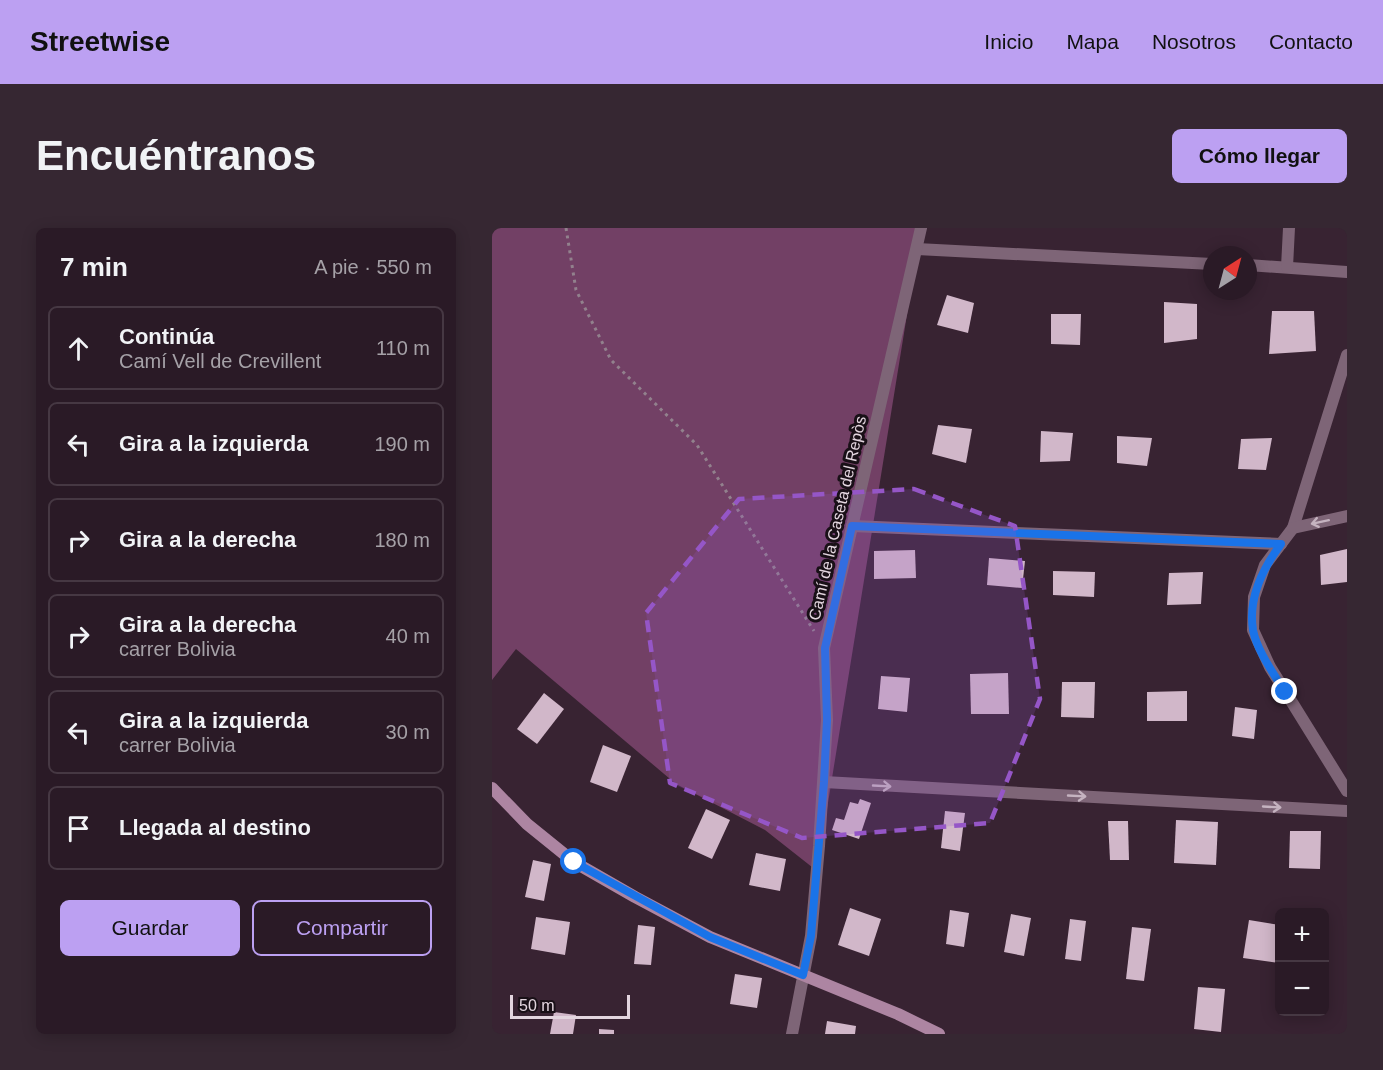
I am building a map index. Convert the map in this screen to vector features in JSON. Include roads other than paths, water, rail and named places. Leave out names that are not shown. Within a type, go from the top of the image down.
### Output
[{"type":"street","name":"Camí de la Caseta del Repòs","points":[[792,1034],[811,936],[824,782],[827,720],[825,648],[921,228]]},
{"type":"street","points":[[1287,267],[1289,228]]},
{"type":"street","points":[[917,249],[1203,264]]},
{"type":"street","points":[[1257,266],[1347,272]]},
{"type":"street","points":[[1347,355],[1293,528],[1265,565],[1254,597],[1253,630],[1270,667],[1347,791]]},
{"type":"street","points":[[1293,528],[1347,516]]},
{"type":"street","points":[[852,526],[1281,544]]},
{"type":"street","points":[[824,782],[1347,811]]},
{"type":"street","points":[[492,788],[527,824],[574,862],[710,937],[898,1014],[939,1034]]}]
